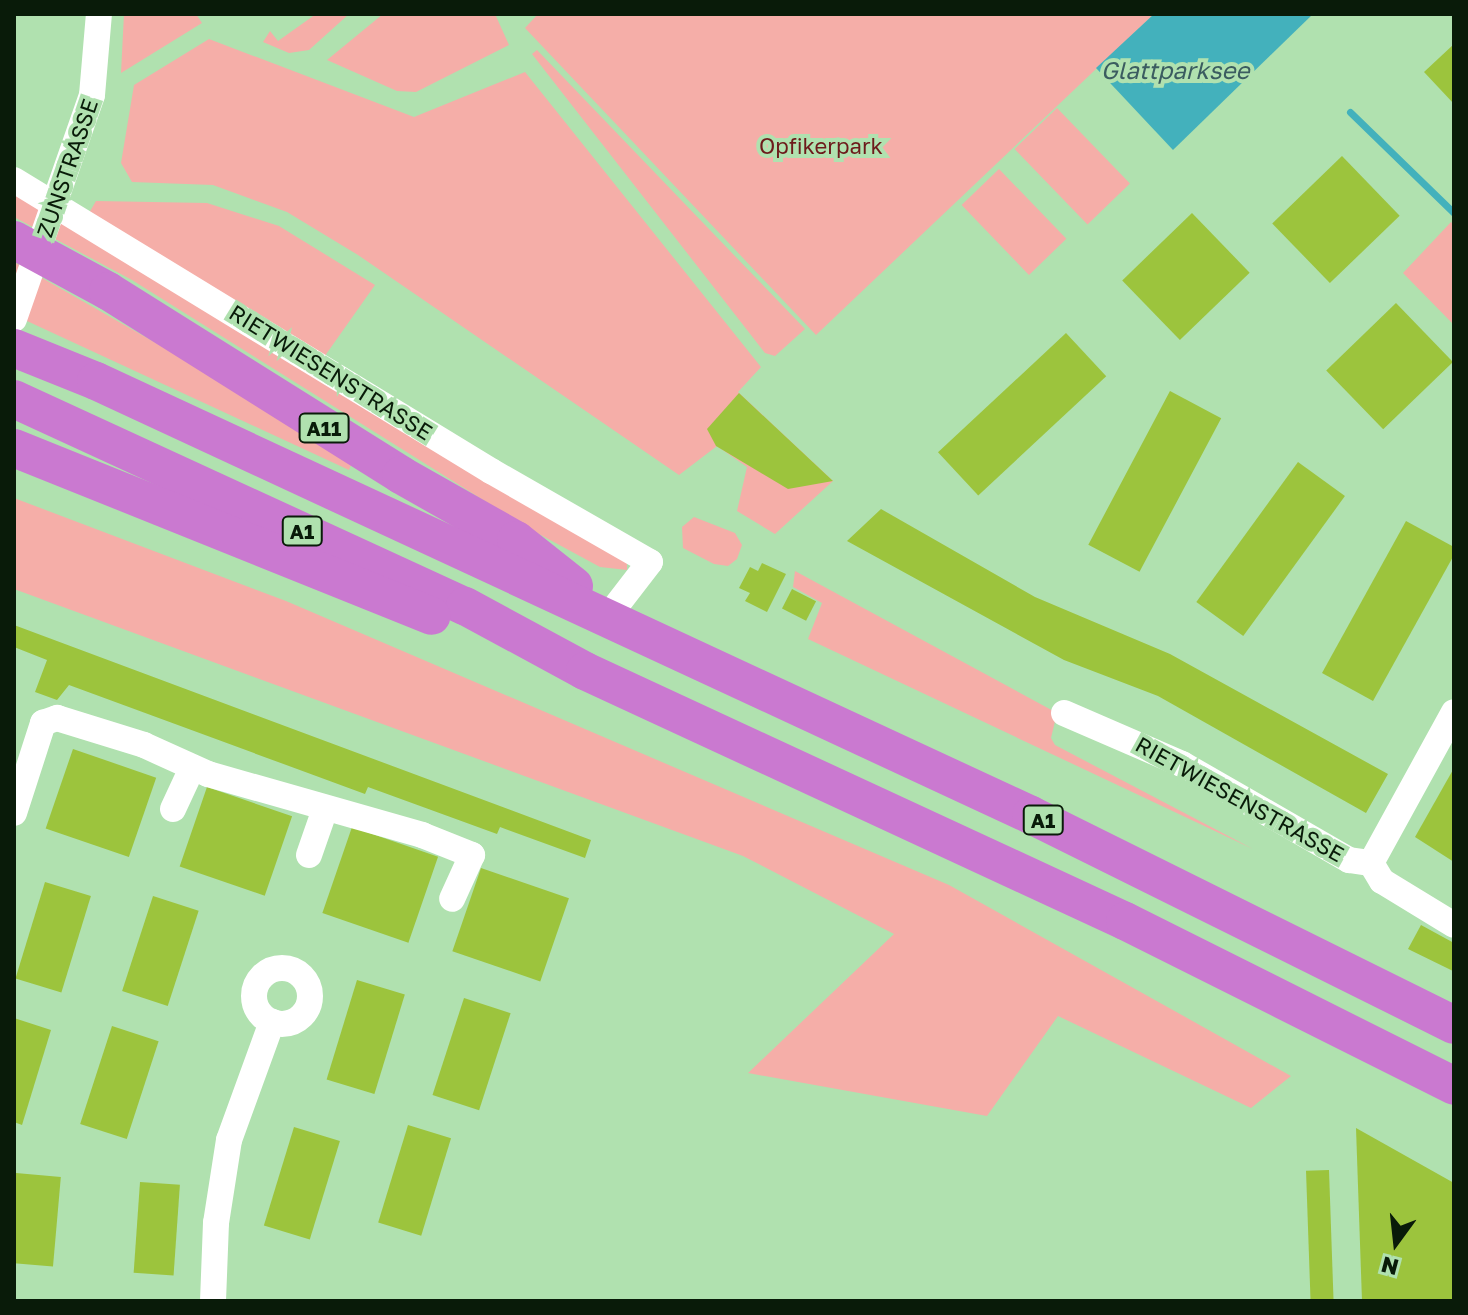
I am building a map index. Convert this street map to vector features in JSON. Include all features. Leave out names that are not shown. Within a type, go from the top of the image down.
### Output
[{"type":"highway","name":"A11","points":[[14,240],[108,291],[401,475],[516,540],[618,621]]},
{"type":"highway","points":[[14,330],[96,381]]},
{"type":"highway","name":"A1","points":[[14,348],[96,381],[618,621],[1149,871],[1454,1025]]},
{"type":"highway","name":"A1","points":[[14,399],[465,606],[585,671],[1125,921],[1454,1086]]},
{"type":"highway","points":[[14,448],[390,600],[585,671]]},
{"type":"street","name":"ZUNSTRASSE","points":[[14,319],[73,155],[96,77],[99,14]]},
{"type":"street","name":"RIETWIESENSTRASSE","points":[[14,180],[491,471],[650,562],[618,621]]},
{"type":"street","points":[[1454,712],[1371,863],[1382,881],[1454,925]]},
{"type":"street","name":"RIETWIESENSTRASSE","points":[[1064,713],[1182,764],[1349,860],[1371,863]]},
{"type":"street","points":[[14,813],[47,719],[72,721],[144,745],[192,768],[422,835],[472,855],[452,899]]},
{"type":"street","points":[[173,809],[192,768]]},
{"type":"street","points":[[309,855],[325,809]]},
{"type":"street","points":[[213,1301],[216,1223],[229,1140],[272,1022]]},
{"type":"green space","points":[[124,14],[196,14],[202,23],[121,73]]},
{"type":"green space","points":[[316,14],[349,14],[309,50],[289,53],[263,42],[270,31],[278,41]]},
{"type":"green space","points":[[383,14],[495,14],[509,45],[416,92],[397,91],[327,60]]},
{"type":"green space","name":"Opfikerpark","points":[[538,14],[1154,14],[816,335],[525,28]]},
{"type":"green space","points":[[209,39],[414,117],[525,72],[761,367],[738,392],[833,481],[775,534],[737,511],[747,467],[717,446],[679,475],[358,255],[287,212],[213,185],[132,182],[121,163],[134,85]]},
{"type":"green space","points":[[537,50],[805,329],[775,356],[765,353],[532,54]]},
{"type":"green space","points":[[1057,108],[1130,184],[1087,225],[1015,149]]},
{"type":"green space","points":[[999,169],[1066,239],[1029,275],[962,205]]},
{"type":"green space","points":[[14,190],[627,560],[627,570],[600,567],[528,528],[132,280],[14,217]]},
{"type":"green space","points":[[96,201],[207,203],[279,226],[375,285],[322,360],[89,213]]},
{"type":"green space","points":[[1451,222],[1454,225],[1454,325],[1403,273]]},
{"type":"green space","points":[[14,262],[212,375],[351,465],[349,470],[14,315]]},
{"type":"green space","points":[[14,498],[286,601],[949,885],[1291,1076],[1251,1108],[1058,1016],[987,1116],[748,1073],[894,934],[743,856],[14,589]]},
{"type":"green space","points":[[694,517],[735,533],[742,545],[737,559],[728,566],[714,564],[683,548],[682,527]]},
{"type":"green space","points":[[795,571],[1057,713],[1051,738],[1055,745],[1253,849],[808,639],[822,603],[793,587]]},
{"type":"water","name":"Glattparksee","points":[[1154,14],[1313,14],[1173,150],[1096,68]]},
{"type":"building","points":[[1454,44],[1454,104],[1424,72]]},
{"type":"building","points":[[1342,156],[1400,216],[1330,283],[1272,223]]},
{"type":"building","points":[[1192,213],[1250,273],[1180,340],[1122,280]]},
{"type":"building","points":[[1396,303],[1453,362],[1383,429],[1326,370]]},
{"type":"building","points":[[1066,333],[1106,376],[978,495],[938,452]]},
{"type":"building","points":[[1170,391],[1221,418],[1140,572],[1088,545]]},
{"type":"building","points":[[739,393],[833,481],[788,489],[716,446],[707,429]]},
{"type":"building","points":[[1298,462],[1345,496],[1243,636],[1196,602]]},
{"type":"building","points":[[881,509],[1035,597],[1170,654],[1388,774],[1366,813],[1158,696],[1064,660],[847,541]]},
{"type":"building","points":[[1406,521],[1454,547],[1454,555],[1373,701],[1322,673]]},
{"type":"building","points":[[762,563],[786,574],[767,612],[745,601],[750,593],[739,588],[750,567],[758,571]]},
{"type":"building","points":[[792,589],[816,601],[806,621],[782,609]]},
{"type":"building","points":[[14,625],[591,840],[585,858],[500,827],[497,834],[368,787],[365,794],[69,685],[57,700],[35,692],[47,660],[14,647]]},
{"type":"building","points":[[73,749],[156,778],[129,857],[46,828]]},
{"type":"building","points":[[1454,768],[1454,862],[1415,837]]},
{"type":"building","points":[[207,787],[292,816],[265,896],[180,866]]},
{"type":"building","points":[[352,827],[438,857],[408,943],[322,913]]},
{"type":"building","points":[[481,868],[569,898],[540,981],[452,951]]},
{"type":"building","points":[[45,882],[91,896],[61,993],[15,979]]},
{"type":"building","points":[[153,896],[199,911],[168,1006],[122,991]]},
{"type":"building","points":[[1421,925],[1454,943],[1453,971],[1408,949]]},
{"type":"building","points":[[357,980],[405,995],[374,1094],[327,1079]]},
{"type":"building","points":[[464,998],[511,1013],[479,1110],[432,1095]]},
{"type":"building","points":[[14,1018],[51,1030],[22,1125],[14,1122]]},
{"type":"building","points":[[112,1026],[159,1041],[127,1139],[80,1124]]},
{"type":"building","points":[[408,1125],[451,1138],[421,1236],[378,1223]]},
{"type":"building","points":[[294,1127],[340,1141],[310,1240],[264,1225]]},
{"type":"building","points":[[1356,1128],[1454,1183],[1454,1301],[1362,1301]]},
{"type":"building","points":[[1329,1170],[1334,1301],[1311,1301],[1306,1171]]},
{"type":"building","points":[[16,1173],[61,1177],[53,1267],[14,1263]]},
{"type":"building","points":[[140,1182],[180,1185],[174,1276],[134,1273]]},
{"type":"waterway","points":[[1350,112],[1454,213]]}]
